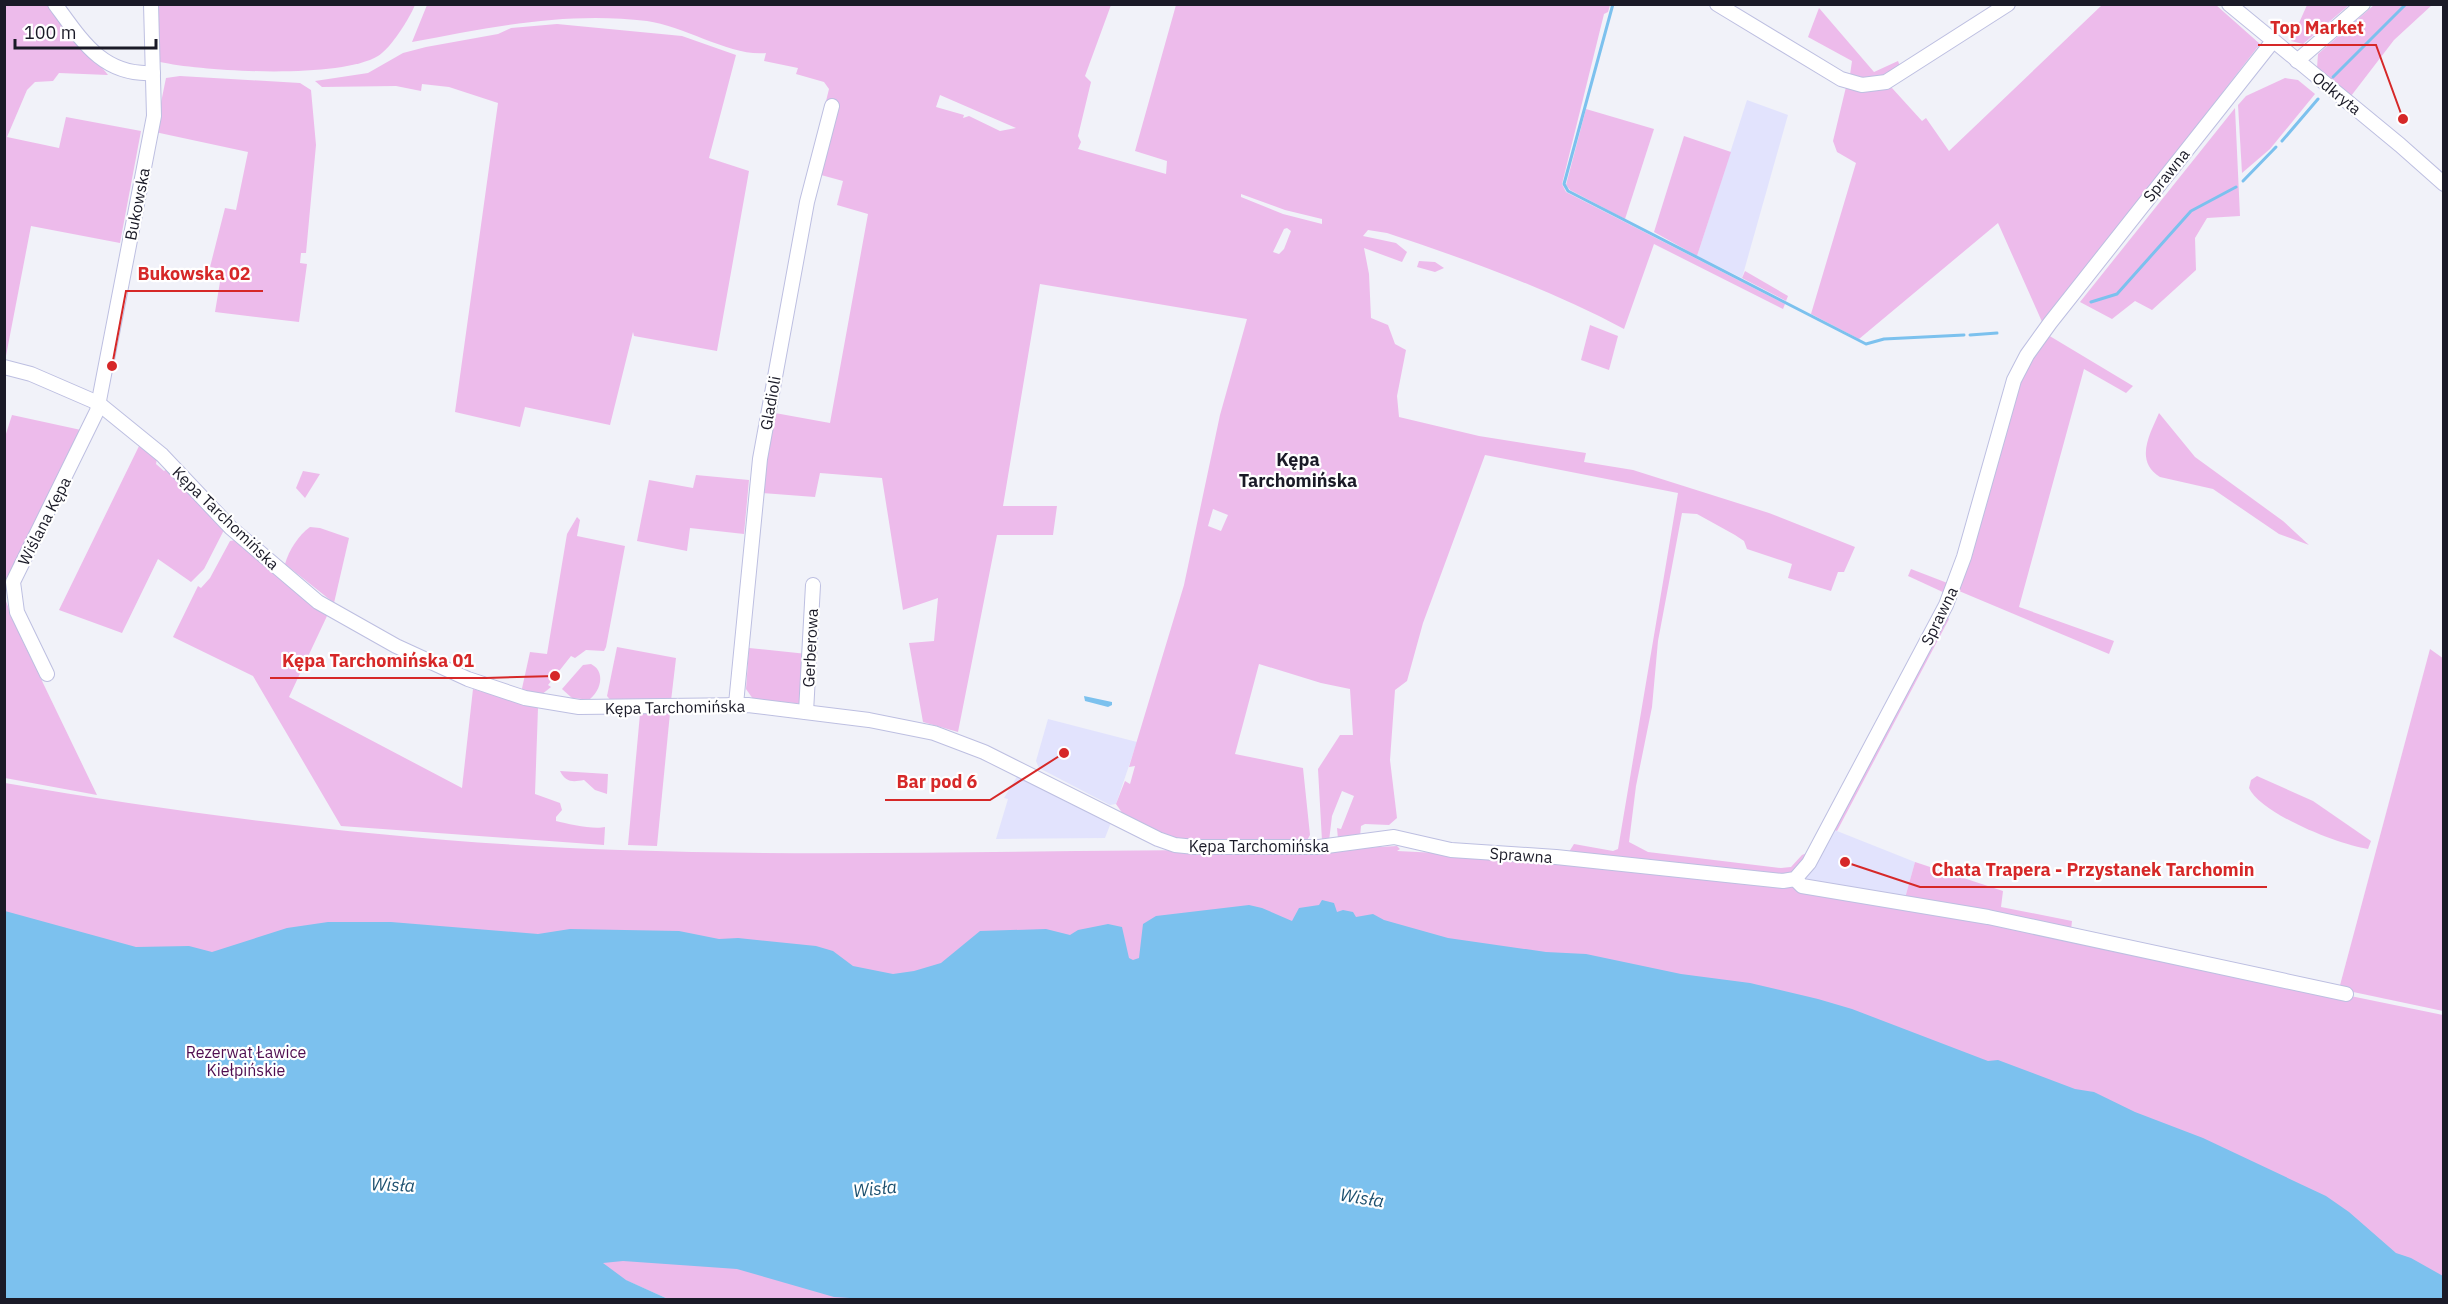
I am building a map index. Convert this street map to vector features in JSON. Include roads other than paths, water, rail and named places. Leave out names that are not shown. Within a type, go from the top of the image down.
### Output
[{"type":"street","points":[[55,4],[109,66],[137,74],[153,73]]},
{"type":"street","name":"Bukowska","points":[[98,403],[154,116],[151,4]]},
{"type":"street","points":[[1717,4],[1842,79],[1862,85],[1876,85],[1886,82],[2008,4]]},
{"type":"street","name":"Odkryta","points":[[2229,4],[2444,184]]},
{"type":"street","points":[[2297,61],[2363,4]]},
{"type":"street","name":"Sprawna","points":[[1422,846],[1707,872],[1772,881],[1795,879],[1803,873],[1947,605],[1964,557],[2019,368],[2050,323],[2273,41]]},
{"type":"street","name":"Gladioli","points":[[736,704],[760,459],[807,202],[832,106]]},
{"type":"street","name":"Kępa Tarchomińska","points":[[4,367],[31,374],[98,403],[162,454],[227,524],[318,602],[396,646],[468,679],[525,698],[596,708],[736,704],[869,720],[944,737],[984,752],[1174,845],[1318,847],[1394,837],[1422,846]]},
{"type":"street","name":"Wiślana Kępa","points":[[47,674],[17,612],[14,582],[91,429],[98,403]]},
{"type":"street","name":"Gerberowa","points":[[806,712],[813,585]]},
{"type":"street","points":[[1795,879],[1802,886],[1988,917],[2346,994]]},
{"type":"water","points":[[1084,696],[1112,702],[1112,705],[1108,707],[1085,701]]},
{"type":"water","name":"Rezerwat Ławice Kiełpińskie","points":[[1322,900],[1334,903],[1337,912],[1343,910],[1353,912],[1356,917],[1373,914],[1384,920],[1448,938],[1546,952],[1586,954],[1681,974],[1750,983],[1818,999],[1852,1009],[1988,1061],[1998,1060],[2075,1089],[2094,1092],[2135,1112],[2203,1138],[2326,1196],[2349,1212],[2396,1253],[2411,1258],[2443,1276],[2443,1299],[881,1300],[834,1297],[737,1269],[623,1261],[603,1263],[626,1280],[668,1299],[5,1299],[5,911],[136,947],[189,946],[212,952],[287,928],[328,922],[391,922],[538,934],[570,929],[679,931],[719,939],[738,938],[816,946],[833,951],[853,966],[893,974],[941,963],[980,931],[1046,929],[1070,935],[1078,930],[1108,924],[1122,927],[1129,958],[1133,960],[1139,958],[1143,924],[1156,916],[1249,905],[1292,921],[1299,908],[1319,905]]},
{"type":"waterway","points":[[1613,4],[1564,184],[1568,191],[1866,344],[1884,339],[1964,335]]},
{"type":"waterway","points":[[2333,77],[2406,4]]},
{"type":"waterway","points":[[2282,141],[2318,99]]},
{"type":"waterway","points":[[2243,181],[2276,147]]},
{"type":"waterway","points":[[2091,302],[2117,294],[2191,211],[2236,187]]},
{"type":"waterway","points":[[1970,335],[1997,333]]},
{"type":"place","name":"Top Market","points":[[2403,119]]},
{"type":"place","name":"Bukowska 02","points":[[112,366]]},
{"type":"place","name":"Kępa Tarchomińska 01","points":[[555,676]]},
{"type":"place","name":"Bar pod 6","points":[[1064,753]]},
{"type":"place","name":"Chata Trapera - Przystanek Tarchomin","points":[[1845,862]]},
{"type":"district","name":"Kępa Tarchomińska","points":[[1298,470]]},
{"type":"water label","name":"Wisła","points":[[393,1185]]},
{"type":"water label","name":"Wisła","points":[[875,1189]]},
{"type":"water label","name":"Wisła","points":[[1362,1198]]}]
